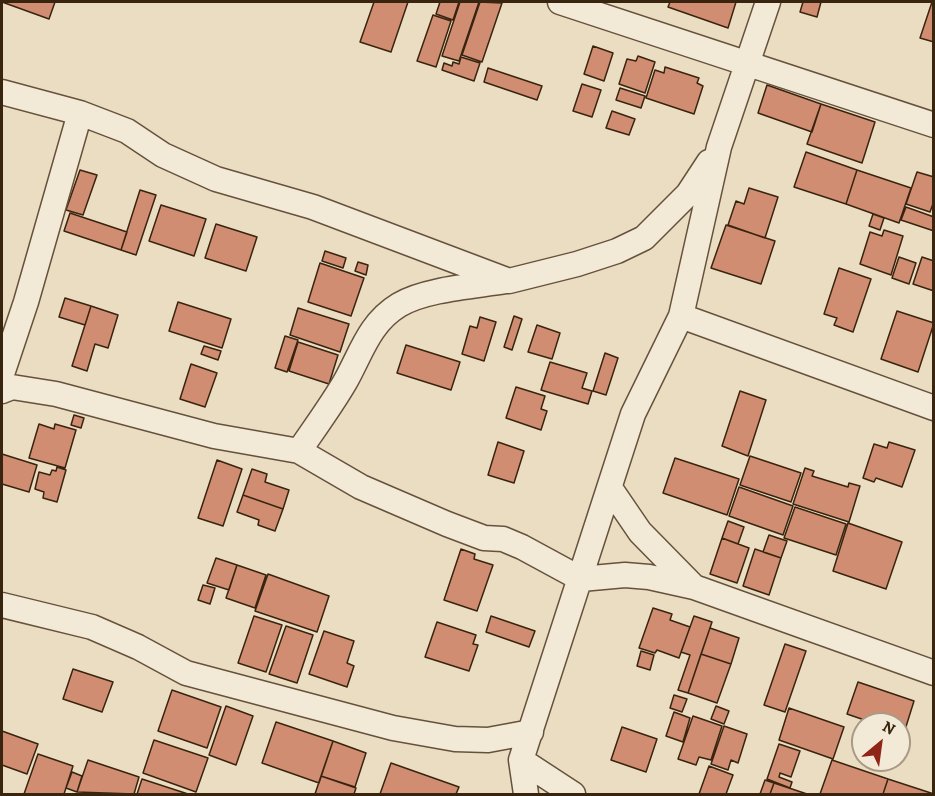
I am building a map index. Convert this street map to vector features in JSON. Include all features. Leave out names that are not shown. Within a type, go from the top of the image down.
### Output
[{"type":"street","points":[[560,2],[933,125]]},
{"type":"street","points":[[526,795],[522,760],[633,414],[681,316],[719,147],[768,2]]},
{"type":"street","points":[[2,92],[80,113],[127,131],[163,155],[216,179],[313,207],[509,280]]},
{"type":"street","points":[[2,374],[26,302],[80,113]]},
{"type":"street","points":[[299,451],[345,382],[360,347],[385,315],[401,303],[425,295],[509,280],[577,264],[617,251],[644,238],[688,194],[719,147]]},
{"type":"street","points":[[681,316],[933,408]]},
{"type":"street","points":[[2,391],[12,387],[56,394],[214,435],[299,451],[361,487],[484,538],[503,539],[581,579],[625,575],[649,577],[694,587],[933,674]]},
{"type":"street","points":[[610,488],[640,532],[694,587]]},
{"type":"street","points":[[2,605],[92,627],[138,647],[186,673],[393,728],[455,740],[488,740],[531,732]]},
{"type":"street","points":[[522,760],[573,795]]},
{"type":"building","points":[[2,2],[55,2],[49,19]]},
{"type":"building","points":[[374,2],[408,2],[391,52],[360,42]]},
{"type":"building","points":[[440,2],[459,2],[453,20],[436,14]]},
{"type":"building","points":[[460,2],[479,2],[459,61],[442,56]]},
{"type":"building","points":[[480,2],[502,3],[482,62],[462,55]]},
{"type":"building","points":[[670,2],[736,2],[728,28],[668,7]]},
{"type":"building","points":[[803,2],[821,2],[817,17],[800,12]]},
{"type":"building","points":[[932,2],[934,2],[934,42],[920,38]]},
{"type":"building","points":[[433,15],[451,21],[436,67],[417,61]]},
{"type":"building","points":[[593,46],[613,53],[604,81],[584,74]]},
{"type":"building","points":[[638,56],[655,62],[645,93],[619,84],[627,59],[636,61]]},
{"type":"building","points":[[461,57],[480,63],[474,81],[442,70],[444,63],[452,66],[453,62],[459,64]]},
{"type":"building","points":[[665,67],[699,78],[697,83],[703,86],[694,114],[646,98],[655,70],[664,73]]},
{"type":"building","points":[[488,68],[542,86],[537,100],[484,82]]},
{"type":"building","points":[[582,84],[601,90],[592,117],[573,111]]},
{"type":"building","points":[[767,85],[821,104],[812,132],[758,113]]},
{"type":"building","points":[[620,88],[645,96],[641,108],[616,100]]},
{"type":"building","points":[[821,104],[875,122],[862,163],[807,144]]},
{"type":"building","points":[[612,111],[635,119],[629,135],[606,128]]},
{"type":"building","points":[[806,152],[857,170],[846,204],[794,187]]},
{"type":"building","points":[[80,170],[97,175],[83,215],[66,210]]},
{"type":"building","points":[[857,170],[911,188],[899,223],[846,204]]},
{"type":"building","points":[[917,172],[934,177],[934,201],[930,212],[906,204]]},
{"type":"building","points":[[749,188],[778,197],[765,238],[728,225],[736,201],[744,204]]},
{"type":"building","points":[[140,190],[156,195],[136,255],[121,250]]},
{"type":"building","points":[[161,205],[206,219],[194,256],[149,241]]},
{"type":"building","points":[[906,207],[934,217],[934,231],[901,220]]},
{"type":"building","points":[[70,213],[127,232],[121,250],[64,231]]},
{"type":"building","points":[[873,214],[884,218],[880,230],[869,226]]},
{"type":"building","points":[[216,224],[257,237],[246,271],[205,258]]},
{"type":"building","points":[[726,225],[775,241],[761,284],[711,268]]},
{"type":"building","points":[[884,230],[903,236],[891,275],[860,264],[870,232],[882,236]]},
{"type":"building","points":[[325,251],[346,258],[343,268],[322,261]]},
{"type":"building","points":[[899,257],[916,263],[909,284],[892,278]]},
{"type":"building","points":[[922,257],[934,261],[934,291],[913,284]]},
{"type":"building","points":[[358,262],[368,265],[366,275],[355,271]]},
{"type":"building","points":[[320,263],[364,278],[351,316],[308,302]]},
{"type":"building","points":[[839,268],[871,279],[853,332],[834,325],[837,318],[824,314]]},
{"type":"building","points":[[65,298],[91,306],[85,325],[59,317]]},
{"type":"building","points":[[178,302],[231,319],[222,348],[169,331]]},
{"type":"building","points":[[91,306],[118,315],[108,348],[95,344],[87,371],[72,366]]},
{"type":"building","points":[[298,308],[349,324],[340,352],[290,335]]},
{"type":"building","points":[[897,311],[934,323],[918,372],[881,359]]},
{"type":"building","points":[[514,316],[522,319],[512,350],[504,347]]},
{"type":"building","points":[[480,317],[496,322],[484,361],[462,354],[470,326],[477,328]]},
{"type":"building","points":[[537,325],[560,333],[552,359],[528,352]]},
{"type":"building","points":[[285,336],[298,340],[287,372],[275,368]]},
{"type":"building","points":[[298,342],[338,355],[329,384],[289,371]]},
{"type":"building","points":[[406,345],[460,362],[451,390],[397,373]]},
{"type":"building","points":[[204,346],[221,351],[218,360],[201,354]]},
{"type":"building","points":[[605,353],[618,358],[606,395],[593,391]]},
{"type":"building","points":[[550,362],[587,373],[582,388],[592,391],[588,404],[541,390]]},
{"type":"building","points":[[191,364],[217,373],[205,407],[180,399]]},
{"type":"building","points":[[516,387],[545,396],[541,409],[547,411],[541,430],[506,418]]},
{"type":"building","points":[[740,391],[766,400],[748,456],[722,446]]},
{"type":"building","points":[[74,415],[84,418],[81,428],[71,425]]},
{"type":"building","points":[[39,424],[54,429],[55,424],[76,430],[65,468],[29,458]]},
{"type":"building","points":[[498,442],[524,451],[514,483],[488,475]]},
{"type":"building","points":[[889,442],[915,450],[902,487],[876,478],[874,482],[863,478],[874,444],[887,448]]},
{"type":"building","points":[[2,454],[37,465],[29,492],[2,484]]},
{"type":"building","points":[[750,456],[801,473],[791,502],[740,485]]},
{"type":"building","points":[[675,458],[739,479],[727,515],[663,493]]},
{"type":"building","points":[[217,460],[242,469],[223,526],[198,518]]},
{"type":"building","points":[[57,467],[66,470],[57,502],[43,498],[44,492],[35,489],[39,472],[50,475],[52,470],[56,471]]},
{"type":"building","points":[[805,468],[814,471],[812,476],[848,487],[849,483],[860,486],[849,522],[793,504]]},
{"type":"building","points":[[252,469],[267,474],[265,482],[289,490],[283,509],[243,495]]},
{"type":"building","points":[[739,487],[793,506],[783,535],[729,516]]},
{"type":"building","points":[[243,495],[283,509],[275,531],[258,525],[259,520],[237,512]]},
{"type":"building","points":[[795,507],[846,524],[836,555],[784,538]]},
{"type":"building","points":[[728,521],[744,527],[738,544],[722,538]]},
{"type":"building","points":[[848,523],[902,542],[886,589],[833,571]]},
{"type":"building","points":[[769,535],[787,541],[781,558],[763,552]]},
{"type":"building","points":[[722,538],[749,548],[737,583],[710,574]]},
{"type":"building","points":[[461,549],[475,554],[474,559],[493,565],[477,611],[444,600]]},
{"type":"building","points":[[755,549],[781,558],[769,595],[743,586]]},
{"type":"building","points":[[216,558],[237,565],[229,590],[207,583]]},
{"type":"building","points":[[237,565],[266,575],[255,608],[226,598]]},
{"type":"building","points":[[268,574],[329,596],[317,632],[255,611]]},
{"type":"building","points":[[203,585],[215,588],[210,604],[198,600]]},
{"type":"building","points":[[653,608],[672,614],[670,620],[690,627],[679,658],[657,650],[655,653],[639,648]]},
{"type":"building","points":[[254,616],[282,625],[266,672],[238,663]]},
{"type":"building","points":[[491,616],[535,631],[529,647],[486,632]]},
{"type":"building","points":[[694,616],[712,622],[688,693],[678,690],[690,655],[681,652]]},
{"type":"building","points":[[437,622],[476,635],[473,644],[478,645],[469,671],[425,657]]},
{"type":"building","points":[[286,626],[313,635],[297,683],[269,674]]},
{"type":"building","points":[[710,628],[739,638],[731,664],[701,654]]},
{"type":"building","points":[[324,631],[354,641],[347,663],[354,666],[347,687],[309,674]]},
{"type":"building","points":[[785,644],[806,651],[785,712],[764,705]]},
{"type":"building","points":[[641,651],[654,655],[650,670],[637,666]]},
{"type":"building","points":[[701,654],[731,664],[717,703],[688,693]]},
{"type":"building","points":[[73,669],[113,682],[102,712],[63,699]]},
{"type":"building","points":[[858,682],[914,701],[911,712],[851,712],[851,715],[847,714]]},
{"type":"building","points":[[172,690],[221,707],[207,748],[158,731]]},
{"type":"building","points":[[674,695],[687,699],[682,712],[670,708]]},
{"type":"building","points":[[226,706],[253,716],[236,765],[209,755]]},
{"type":"building","points":[[716,706],[729,711],[724,724],[711,719]]},
{"type":"building","points":[[789,708],[844,727],[833,759],[779,740]]},
{"type":"building","points":[[674,712],[690,718],[683,742],[666,736]]},
{"type":"building","points":[[693,716],[722,726],[711,760],[699,757],[696,765],[678,759]]},
{"type":"building","points":[[276,722],[333,741],[319,783],[262,763]]},
{"type":"building","points":[[724,726],[747,734],[738,763],[731,760],[728,770],[711,764]]},
{"type":"building","points":[[622,727],[657,739],[646,772],[611,760]]},
{"type":"building","points":[[2,731],[38,744],[27,774],[2,765]]},
{"type":"building","points":[[154,740],[208,758],[196,792],[143,773]]},
{"type":"building","points":[[333,741],[366,753],[355,787],[321,776]]},
{"type":"building","points":[[779,744],[800,751],[791,777],[780,773],[779,777],[792,782],[790,788],[767,779]]},
{"type":"building","points":[[38,754],[73,766],[64,794],[24,794]]},
{"type":"building","points":[[88,760],[139,777],[134,794],[77,792]]},
{"type":"building","points":[[832,760],[851,766],[851,772],[867,772],[888,779],[883,794],[820,794]]},
{"type":"building","points":[[391,763],[459,787],[456,794],[380,794]]},
{"type":"building","points":[[709,766],[733,775],[726,794],[699,794]]},
{"type":"building","points":[[72,772],[82,776],[77,792],[66,788]]},
{"type":"building","points":[[321,776],[356,788],[354,794],[315,794]]},
{"type":"building","points":[[142,779],[188,794],[137,794]]},
{"type":"building","points":[[888,779],[934,794],[883,794]]},
{"type":"building","points":[[765,780],[774,783],[770,794],[760,794]]},
{"type":"building","points":[[774,783],[807,794],[770,794]]}]
